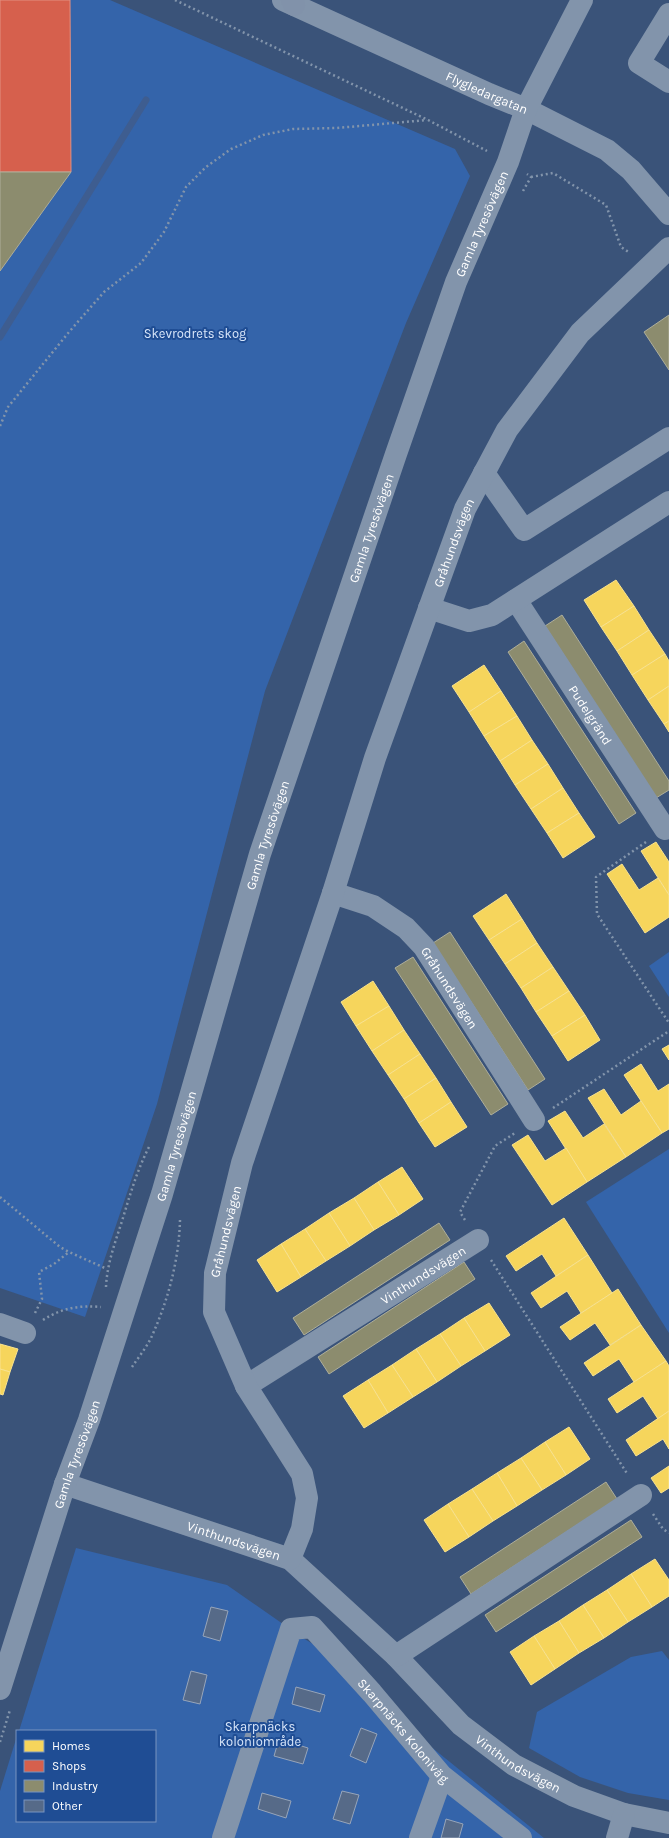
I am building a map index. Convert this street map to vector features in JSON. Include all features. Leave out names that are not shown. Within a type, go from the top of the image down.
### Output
[{"type":"street","name":"Gamla Tyresövägen","points":[[0,1688],[65,1484],[89,1420],[162,1194],[260,854],[453,290],[508,162],[526,109],[582,0]]},
{"type":"street","name":"Flygledargatan","points":[[290,2],[481,91],[526,109],[607,150],[631,170],[669,214]]},
{"type":"street","points":[[669,14],[639,63],[669,82]]},
{"type":"street","name":"Gråhundsvägen","points":[[290,1559],[302,1529],[307,1498],[302,1474],[246,1386],[214,1312],[214,1273],[242,1163],[333,893],[375,758],[465,509],[507,430],[580,333],[669,248]]},
{"type":"street","points":[[484,473],[524,530],[669,438]]},
{"type":"street","points":[[429,608],[470,621],[492,615],[669,502]]},
{"type":"street","name":"Pudelgränd","points":[[516,600],[665,829]]},
{"type":"street","name":"Gråhundsvägen","points":[[333,893],[373,906],[406,928],[424,947],[534,1120]]},
{"type":"street","name":"Vinthundsvägen","points":[[246,1386],[478,1240]]},
{"type":"street","points":[[0,1324],[25,1333]]},
{"type":"street","name":"Vinthundsvägen","points":[[65,1484],[290,1559],[396,1656],[461,1725],[514,1765],[574,1796],[624,1814],[669,1823]]},
{"type":"street","points":[[396,1656],[641,1495]]},
{"type":"street","name":"Skarpnäcks Koloniväg","points":[[223,1838],[291,1629],[312,1627],[372,1692],[442,1776],[521,1838]]},
{"type":"street","points":[[420,1838],[442,1776]]},
{"type":"street","points":[[617,1838],[624,1814]]},
{"type":"path","points":[[176,0],[428,120],[508,162]]},
{"type":"path","points":[[0,426],[8,407],[69,332],[104,292],[141,263],[164,232],[186,187],[206,166],[232,149],[270,133],[293,129],[337,128],[428,120]]},
{"type":"path","points":[[531,177],[553,173],[606,205],[621,247],[650,266]]},
{"type":"path","points":[[665,829],[596,877],[597,914],[669,1023]]},
{"type":"path","points":[[669,1030],[495,1146],[460,1212],[663,1529],[669,1533]]},
{"type":"path","points":[[0,1198],[69,1252],[107,1269]]},
{"type":"path","points":[[25,1333],[42,1299],[39,1272],[54,1264],[69,1252]]},
{"type":"path","points":[[25,1333],[58,1311],[88,1306],[104,1308]]},
{"type":"green space","name":"Skevrodrets skog","points":[[70,0],[110,0],[455,149],[470,176],[406,323],[265,691],[157,1104],[85,1317],[0,1288],[0,271],[71,172]]},
{"type":"green space","points":[[669,952],[669,997],[649,966]]},
{"type":"green space","points":[[669,1149],[669,1333],[586,1202]]},
{"type":"green space","name":"Skarpnäcks koloniområde","points":[[76,1548],[227,1585],[303,1638],[333,1656],[414,1733],[544,1838],[0,1838],[0,1791],[16,1739],[16,1822],[156,1822],[156,1730],[19,1730]]},
{"type":"green space","points":[[662,1651],[669,1660],[669,1800],[628,1793],[580,1777],[529,1748],[537,1712],[631,1657]]},
{"type":"building: Homes","points":[[616,580],[634,606],[601,627],[584,600]]},
{"type":"building: Homes","points":[[634,606],[649,630],[617,651],[601,627]]},
{"type":"building: Homes","points":[[649,630],[665,654],[632,675],[617,651]]},
{"type":"building: Homes","points":[[665,654],[669,661],[669,686],[648,700],[632,675]]},
{"type":"building: Homes","points":[[484,665],[501,691],[469,712],[452,686]]},
{"type":"building: Homes","points":[[669,686],[669,721],[664,724],[648,700]]},
{"type":"building: Homes","points":[[501,691],[517,716],[484,736],[469,712]]},
{"type":"building: Homes","points":[[517,716],[532,740],[500,761],[484,736]]},
{"type":"building: Homes","points":[[669,721],[669,732],[664,724]]},
{"type":"building: Homes","points":[[532,740],[548,764],[515,785],[500,761]]},
{"type":"building: Homes","points":[[548,764],[563,788],[531,809],[515,785]]},
{"type":"building: Homes","points":[[563,788],[579,813],[547,833],[531,809]]},
{"type":"building: Homes","points":[[579,813],[595,837],[563,858],[547,833]]},
{"type":"building: Homes","points":[[656,842],[669,862],[669,895],[641,851]]},
{"type":"building: Homes","points":[[622,864],[639,890],[658,878],[669,895],[669,917],[645,933],[607,874]]},
{"type":"building: Homes","points":[[506,894],[522,919],[489,940],[473,916]]},
{"type":"building: Homes","points":[[522,919],[537,943],[505,964],[489,940]]},
{"type":"building: Homes","points":[[537,943],[553,967],[521,988],[505,964]]},
{"type":"building: Homes","points":[[553,967],[569,991],[536,1012],[521,988]]},
{"type":"building: Homes","points":[[373,981],[389,1006],[356,1026],[341,1002]]},
{"type":"building: Homes","points":[[569,991],[585,1015],[552,1036],[536,1012]]},
{"type":"building: Homes","points":[[389,1006],[404,1030],[372,1051],[356,1026]]},
{"type":"building: Homes","points":[[585,1015],[600,1040],[568,1061],[552,1036]]},
{"type":"building: Homes","points":[[404,1030],[420,1054],[388,1075],[372,1051]]},
{"type":"building: Homes","points":[[669,1045],[669,1060],[662,1049]]},
{"type":"building: Homes","points":[[420,1054],[436,1078],[404,1099],[388,1075]]},
{"type":"building: Homes","points":[[641,1064],[658,1091],[669,1084],[669,1129],[662,1133],[624,1075]]},
{"type":"building: Homes","points":[[436,1078],[451,1102],[419,1123],[404,1099]]},
{"type":"building: Homes","points":[[604,1089],[621,1115],[641,1101],[662,1133],[626,1157],[588,1098]]},
{"type":"building: Homes","points":[[451,1102],[467,1127],[435,1147],[419,1123]]},
{"type":"building: Homes","points":[[565,1111],[583,1138],[604,1124],[626,1157],[587,1182],[548,1121]]},
{"type":"building: Homes","points":[[528,1135],[545,1161],[566,1148],[587,1182],[552,1205],[512,1145]]},
{"type":"building: Homes","points":[[402,1167],[423,1199],[399,1215],[378,1182]]},
{"type":"building: Homes","points":[[378,1182],[399,1215],[374,1230],[354,1198]]},
{"type":"building: Homes","points":[[354,1198],[374,1230],[350,1246],[329,1213]]},
{"type":"building: Homes","points":[[329,1213],[350,1246],[326,1261],[305,1229]]},
{"type":"building: Homes","points":[[564,1218],[588,1255],[556,1276],[542,1254],[516,1271],[506,1256]]},
{"type":"building: Homes","points":[[305,1229],[326,1261],[301,1277],[281,1244]]},
{"type":"building: Homes","points":[[281,1244],[301,1277],[277,1292],[257,1260]]},
{"type":"building: Homes","points":[[588,1255],[612,1293],[581,1313],[567,1291],[541,1308],[531,1293]]},
{"type":"building: Homes","points":[[618,1289],[641,1325],[610,1345],[595,1323],[570,1340],[560,1327]]},
{"type":"building: Homes","points":[[489,1303],[510,1335],[485,1351],[464,1318]]},
{"type":"building: Homes","points":[[464,1318],[485,1351],[461,1366],[440,1334]]},
{"type":"building: Homes","points":[[641,1325],[666,1361],[634,1382],[619,1359],[593,1376],[584,1363]]},
{"type":"building: Homes","points":[[440,1334],[461,1366],[437,1382],[416,1349]]},
{"type":"building: Homes","points":[[0,1344],[18,1349],[10,1372],[0,1369]]},
{"type":"building: Homes","points":[[416,1349],[437,1382],[413,1397],[392,1365]]},
{"type":"building: Homes","points":[[666,1361],[669,1366],[669,1411],[658,1419],[643,1396],[617,1413],[608,1399]]},
{"type":"building: Homes","points":[[392,1365],[413,1397],[388,1413],[368,1380]]},
{"type":"building: Homes","points":[[0,1369],[10,1372],[3,1395],[0,1394]]},
{"type":"building: Homes","points":[[368,1380],[388,1413],[364,1428],[343,1396]]},
{"type":"building: Homes","points":[[669,1411],[669,1449],[663,1439],[636,1456],[626,1440]]},
{"type":"building: Homes","points":[[569,1427],[590,1459],[566,1475],[545,1442]]},
{"type":"building: Homes","points":[[545,1442],[566,1475],[542,1490],[521,1458]]},
{"type":"building: Homes","points":[[521,1458],[542,1490],[517,1506],[497,1473]]},
{"type":"building: Homes","points":[[669,1466],[669,1488],[661,1493],[651,1478]]},
{"type":"building: Homes","points":[[497,1473],[517,1506],[493,1521],[472,1489]]},
{"type":"building: Homes","points":[[472,1489],[493,1521],[469,1537],[448,1504]]},
{"type":"building: Homes","points":[[448,1504],[469,1537],[445,1552],[424,1520]]},
{"type":"building: Homes","points":[[655,1559],[669,1580],[669,1596],[652,1607],[631,1574]]},
{"type":"building: Homes","points":[[631,1574],[652,1607],[628,1622],[607,1590]]},
{"type":"building: Homes","points":[[607,1590],[628,1622],[604,1638],[583,1605]]},
{"type":"building: Homes","points":[[583,1605],[604,1638],[579,1653],[559,1621]]},
{"type":"building: Homes","points":[[559,1621],[579,1653],[555,1669],[534,1636]]},
{"type":"building: Homes","points":[[534,1636],[555,1669],[531,1685],[510,1652]]},
{"type":"building: Shops","points":[[0,0],[70,0],[71,172],[0,172]]},
{"type":"building: Industry","points":[[0,172],[71,172],[0,271]]},
{"type":"building: Industry","points":[[669,315],[669,370],[644,332]]},
{"type":"building: Industry","points":[[562,615],[669,781],[669,790],[656,798],[545,626]]},
{"type":"building: Industry","points":[[524,641],[636,813],[619,824],[508,652]]},
{"type":"building: Industry","points":[[450,932],[545,1079],[528,1090],[433,943]]},
{"type":"building: Industry","points":[[413,957],[508,1104],[491,1115],[395,968]]},
{"type":"building: Industry","points":[[439,1223],[450,1240],[304,1335],[293,1318]]},
{"type":"building: Industry","points":[[464,1262],[475,1279],[329,1374],[318,1357]]},
{"type":"building: Industry","points":[[606,1482],[617,1499],[471,1594],[460,1577]]},
{"type":"building: Industry","points":[[631,1520],[642,1537],[496,1632],[485,1615]]},
{"type":"building: Other","points":[[211,1607],[228,1611],[220,1641],[203,1636]]},
{"type":"building: Other","points":[[191,1671],[207,1675],[200,1704],[183,1700]]},
{"type":"building: Other","points":[[296,1687],[325,1695],[320,1712],[292,1704]]},
{"type":"building: Other","points":[[361,1728],[377,1734],[366,1763],[350,1756]]},
{"type":"building: Other","points":[[279,1739],[308,1748],[303,1764],[274,1756]]},
{"type":"building: Other","points":[[342,1791],[359,1795],[350,1824],[333,1819]]},
{"type":"building: Other","points":[[262,1793],[291,1801],[286,1818],[258,1809]]},
{"type":"building: Other","points":[[446,1819],[463,1824],[459,1838],[441,1838]]},
{"type":"waterway","points":[[0,337],[146,100]]}]
